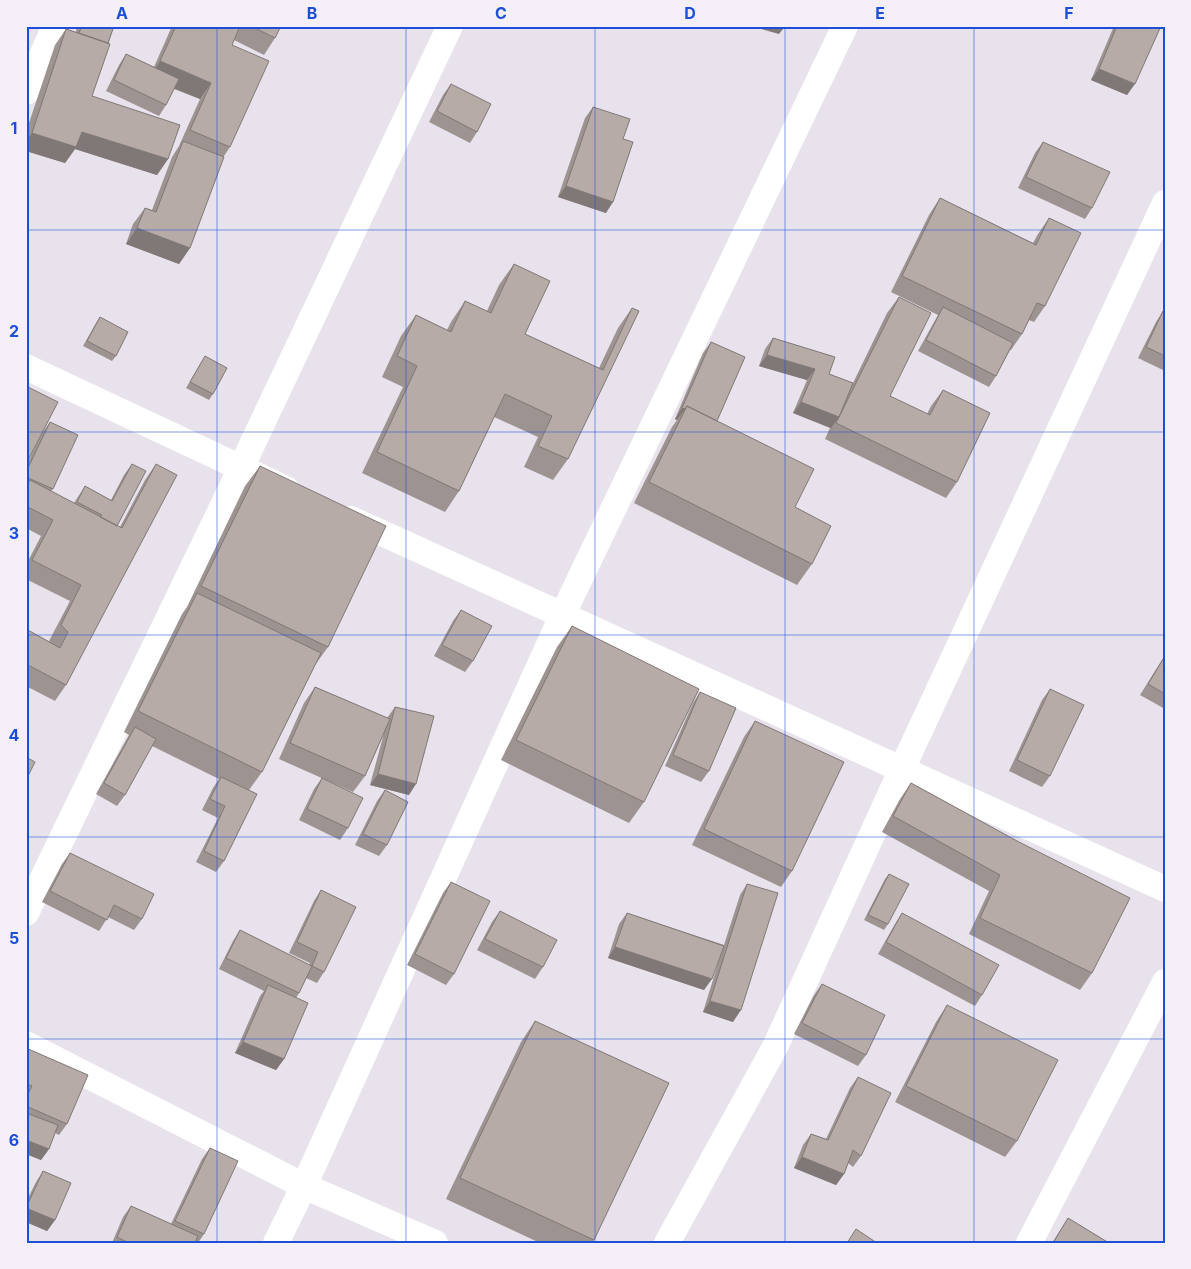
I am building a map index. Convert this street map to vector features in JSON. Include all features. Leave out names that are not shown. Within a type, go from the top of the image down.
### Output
[{"type":"street","points":[[26,92],[55,26]]},
{"type":"street","points":[[26,913],[241,468],[450,26]]},
{"type":"street","points":[[276,1243],[304,1186],[562,616],[845,26]]},
{"type":"street","points":[[666,1243],[775,1047],[1165,203]]},
{"type":"street","points":[[26,367],[303,497]]},
{"type":"street","points":[[330,509],[1165,889]]},
{"type":"street","points":[[1029,1243],[1165,982]]},
{"type":"street","points":[[26,1044],[304,1186],[435,1243]]},
{"type":"building","points":[[82,26],[114,26],[108,43],[79,33]]},
{"type":"building","points":[[176,26],[240,26],[232,45],[269,61],[230,147],[190,130],[211,83],[160,61]]},
{"type":"building","points":[[251,26],[281,26],[275,38]]},
{"type":"building","points":[[1117,26],[1161,26],[1135,84],[1099,69]]},
{"type":"building","points":[[66,29],[110,44],[92,96],[180,125],[168,159],[82,132],[76,147],[32,133]]},
{"type":"building","points":[[126,54],[179,79],[166,105],[114,80]]},
{"type":"building","points":[[451,84],[491,104],[477,132],[437,111]]},
{"type":"building","points":[[593,107],[630,119],[623,139],[633,142],[613,202],[566,186]]},
{"type":"building","points":[[183,141],[224,157],[190,248],[137,228],[145,208],[156,212]]},
{"type":"building","points":[[1043,142],[1110,172],[1092,208],[1026,177]]},
{"type":"building","points":[[940,198],[1036,245],[1049,218],[1081,233],[1045,306],[1037,303],[1022,334],[902,276]]},
{"type":"building","points":[[514,264],[550,281],[525,334],[603,370],[632,308],[639,311],[568,459],[538,446],[552,416],[505,394],[459,491],[377,452],[417,366],[397,356],[416,315],[451,332],[465,301],[491,313]]},
{"type":"building","points":[[899,297],[931,313],[890,396],[930,415],[943,390],[990,413],[957,482],[836,423]]},
{"type":"building","points":[[943,307],[1013,343],[996,376],[926,340]]},
{"type":"building","points":[[1163,311],[1165,312],[1165,356],[1146,347]]},
{"type":"building","points":[[100,317],[128,332],[116,356],[87,341]]},
{"type":"building","points":[[773,338],[835,357],[829,374],[853,383],[839,417],[801,402],[815,369],[767,355]]},
{"type":"building","points":[[711,342],[745,357],[717,421],[687,406],[685,409],[682,408]]},
{"type":"building","points":[[205,356],[227,368],[213,394],[190,382]]},
{"type":"building","points":[[26,386],[58,402],[26,464]]},
{"type":"building","points":[[687,406],[814,469],[795,507],[831,526],[812,564],[649,482]]},
{"type":"building","points":[[50,422],[78,435],[53,489],[26,477],[26,472]]},
{"type":"building","points":[[132,464],[146,471],[117,526],[100,517],[102,515],[77,502],[85,486],[112,501]]},
{"type":"building","points":[[156,464],[177,475],[66,685],[26,664],[26,629],[60,648],[68,632],[61,625],[81,585],[32,560],[53,520],[26,506],[26,486],[30,480],[122,528]]},
{"type":"building","points":[[260,466],[386,526],[328,647],[201,586]]},
{"type":"building","points":[[197,593],[321,653],[262,772],[138,711]]},
{"type":"building","points":[[461,610],[492,626],[473,661],[442,645]]},
{"type":"building","points":[[572,626],[699,689],[644,802],[516,740]]},
{"type":"building","points":[[1165,656],[1165,694],[1148,684]]},
{"type":"building","points":[[315,687],[390,719],[365,776],[290,743]]},
{"type":"building","points":[[1050,689],[1084,705],[1050,776],[1017,760]]},
{"type":"building","points":[[700,692],[736,708],[709,771],[673,755]]},
{"type":"building","points":[[395,707],[434,716],[416,784],[378,774]]},
{"type":"building","points":[[755,721],[844,762],[792,871],[704,829]]},
{"type":"building","points":[[135,727],[156,739],[125,795],[104,783]]},
{"type":"building","points":[[26,757],[35,762],[26,780]]},
{"type":"building","points":[[221,777],[257,794],[224,861],[204,851],[225,806],[210,799]]},
{"type":"building","points":[[322,778],[363,798],[348,828],[307,809]]},
{"type":"building","points":[[911,783],[1019,842],[1130,898],[1092,973],[980,918],[1000,875],[893,816]]},
{"type":"building","points":[[385,790],[408,802],[387,845],[363,834]]},
{"type":"building","points":[[70,853],[154,894],[142,919],[114,905],[107,920],[50,891]]},
{"type":"building","points":[[889,874],[909,884],[888,924],[868,915]]},
{"type":"building","points":[[451,882],[490,901],[454,974],[415,954]]},
{"type":"building","points":[[747,884],[778,893],[741,1010],[710,1001]]},
{"type":"building","points":[[321,890],[356,907],[324,972],[312,966],[318,952],[297,942]]},
{"type":"building","points":[[500,911],[557,940],[543,967],[485,939]]},
{"type":"building","points":[[627,913],[724,946],[712,979],[615,947]]},
{"type":"building","points":[[902,913],[999,965],[982,995],[886,942]]},
{"type":"building","points":[[240,930],[312,966],[299,993],[226,958]]},
{"type":"building","points":[[822,984],[885,1015],[866,1055],[802,1023]]},
{"type":"building","points":[[268,985],[308,1003],[284,1059],[243,1042]]},
{"type":"building","points":[[947,1005],[1058,1060],[1017,1141],[906,1086]]},
{"type":"building","points":[[535,1021],[669,1083],[594,1240],[460,1178]]},
{"type":"building","points":[[26,1048],[88,1075],[67,1124],[26,1106],[26,1098],[32,1086],[26,1083]]},
{"type":"building","points":[[858,1077],[891,1093],[861,1156],[853,1150],[844,1174],[802,1157],[811,1134],[828,1140]]},
{"type":"building","points":[[26,1113],[58,1125],[49,1149],[26,1140]]},
{"type":"building","points":[[210,1148],[238,1161],[204,1234],[175,1221]]},
{"type":"building","points":[[43,1171],[71,1183],[55,1220],[26,1208]]},
{"type":"building","points":[[131,1206],[198,1236],[195,1243],[129,1243],[117,1237]]},
{"type":"building","points":[[1068,1218],[1109,1243],[1053,1243]]},
{"type":"building","points":[[856,1229],[877,1243],[847,1243]]}]
